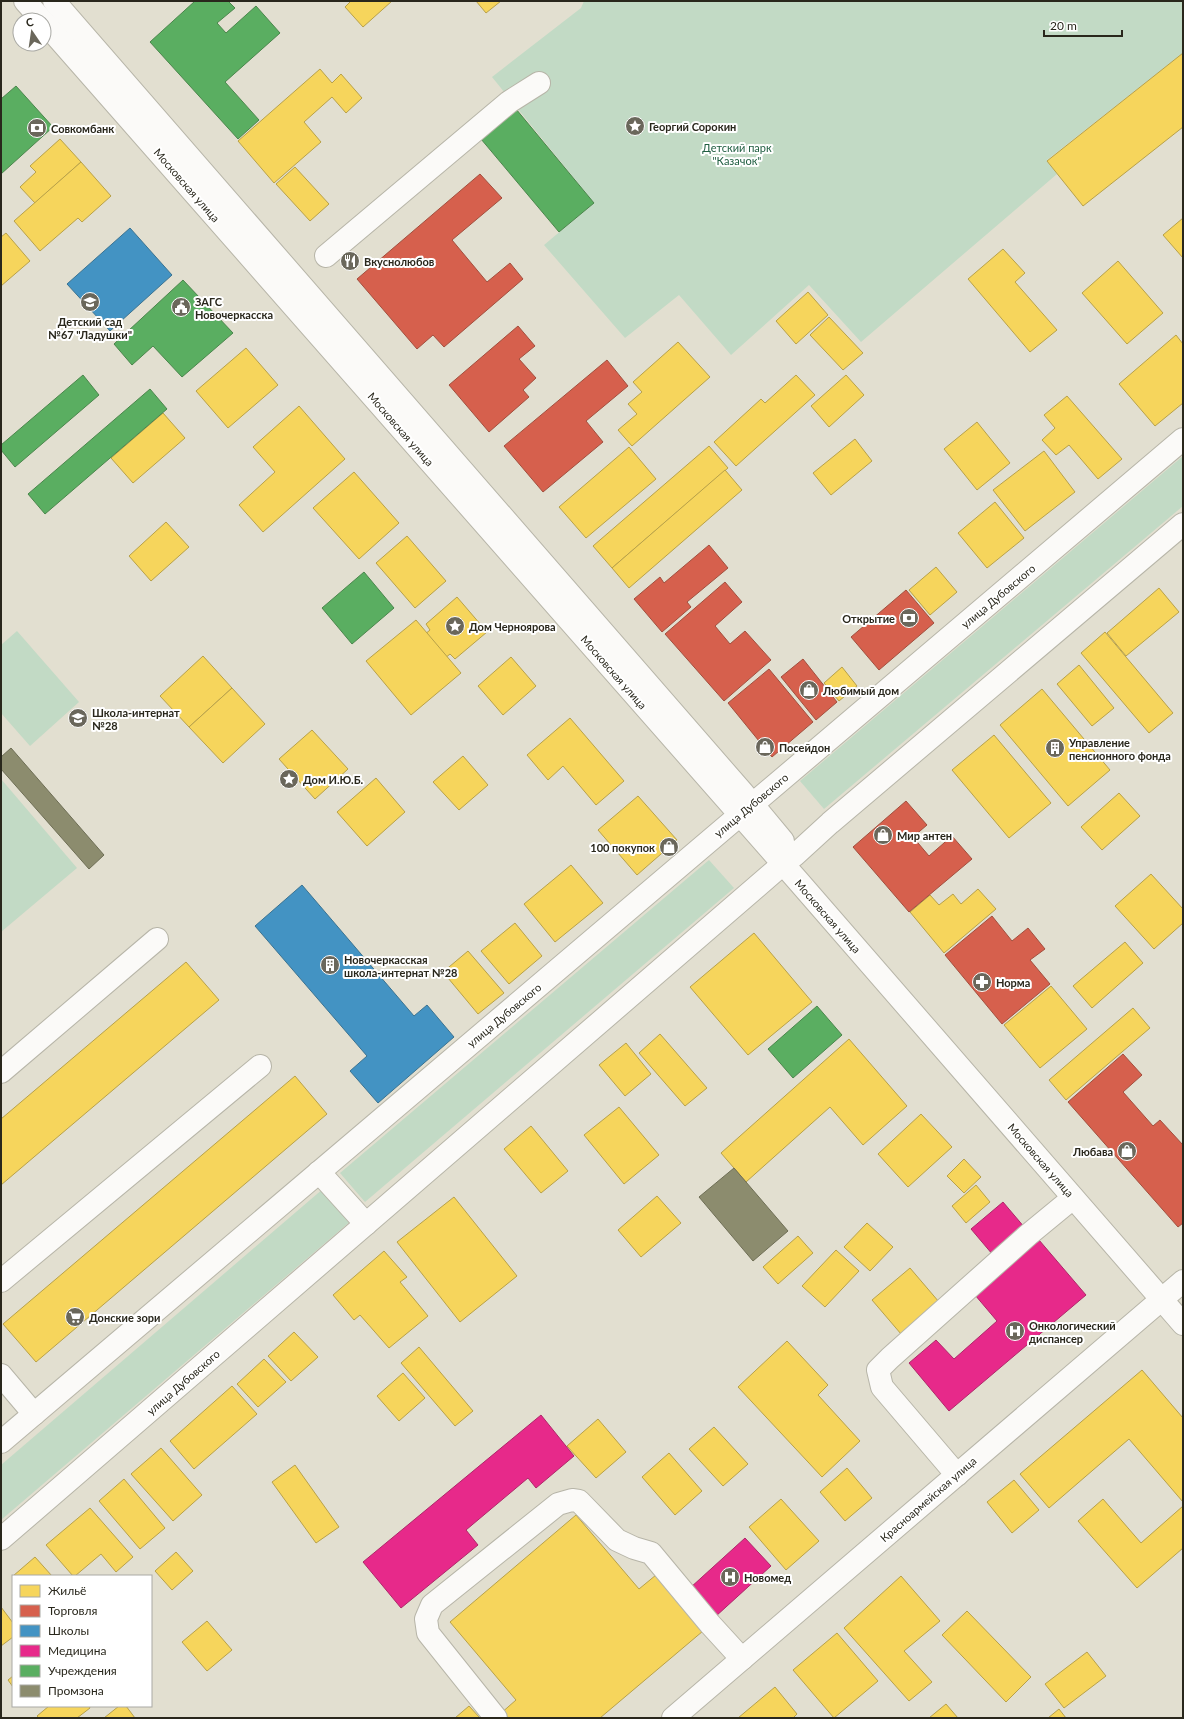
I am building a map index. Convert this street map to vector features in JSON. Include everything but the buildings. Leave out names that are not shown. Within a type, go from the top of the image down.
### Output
[{"type":"street","name":"Московская улица","points":[[25,1],[35,12]]},
{"type":"street","name":"Московская улица","points":[[54,1],[789,860],[1073,1198],[1175,1293]]},
{"type":"street","name":"Московская улица","points":[[52,31],[745,809]]},
{"type":"street","points":[[326,256],[509,102],[539,83]]},
{"type":"street","name":"улица Дубовского","points":[[1,1442],[745,809],[1183,439]]},
{"type":"street","name":"улица Дубовского","points":[[1,1539],[789,860],[830,823],[1183,524]]},
{"type":"street","name":"Московская улица","points":[[789,860],[1175,1293],[1183,1324]]},
{"type":"street","points":[[1,1072],[156,939]]},
{"type":"street","points":[[1,1281],[260,1066]]},
{"type":"street","points":[[319,1172],[366,1224]]},
{"type":"street","points":[[957,1475],[882,1387],[878,1370],[1028,1235],[1073,1198]]},
{"type":"street","name":"Красноармейская улица","points":[[673,1718],[957,1475],[1175,1293]]},
{"type":"street","points":[[1,1375],[34,1414]]},
{"type":"street","points":[[496,1718],[428,1633],[426,1620],[432,1605],[558,1504],[572,1500],[579,1501],[617,1540],[634,1548],[651,1553],[710,1624],[742,1659]]},
{"type":"green space","name":"Детский парк \"Казачок\"","points":[[584,1],[1183,1],[1183,53],[1047,160],[1057,174],[861,342],[809,285],[731,355],[679,295],[625,338],[544,245],[594,203],[492,77],[581,8]]},
{"type":"green space","points":[[1183,456],[1183,506],[824,809],[800,781]]},
{"type":"green space","points":[[17,631],[79,702],[30,746],[1,713],[1,645]]},
{"type":"green space","points":[[1,779],[77,868],[1,932]]},
{"type":"green space","points":[[709,860],[734,888],[365,1202],[340,1173]]},
{"type":"green space","points":[[324,1188],[352,1220],[1,1520],[1,1465]]},
{"type":"place","name":"Георгий Сорокин","points":[[635,126]]},
{"type":"place","name":"Совкомбанк","points":[[37,128]]},
{"type":"place","name":"Вкуснолюбов","points":[[350,261]]},
{"type":"place","name":"Детский сад №67 \"Ладушки\"","points":[[90,302]]},
{"type":"place","name":"ЗАГС Новочеркасска","points":[[181,307]]},
{"type":"place","name":"Открытие","points":[[909,618]]},
{"type":"place","name":"Дом Черноярова","points":[[455,626]]},
{"type":"place","name":"Любимый дом","points":[[809,690]]},
{"type":"place","name":"Школа-интернат №28","points":[[78,718]]},
{"type":"place","name":"Посейдон","points":[[765,747]]},
{"type":"place","name":"Управление пенсионного фонда","points":[[1055,748]]},
{"type":"place","name":"Дом И.Ю.Б.","points":[[289,779]]},
{"type":"place","name":"Мир антен","points":[[883,835]]},
{"type":"place","name":"100 покупок","points":[[669,847]]},
{"type":"place","name":"Новочеркасская школа-интернат №28","points":[[330,965]]},
{"type":"place","name":"Норма","points":[[982,982]]},
{"type":"place","name":"Любава","points":[[1127,1151]]},
{"type":"place","name":"Донские зори","points":[[75,1317]]},
{"type":"place","name":"Онкологический диспансер","points":[[1015,1331]]},
{"type":"place","name":"Новомед","points":[[730,1577]]}]
